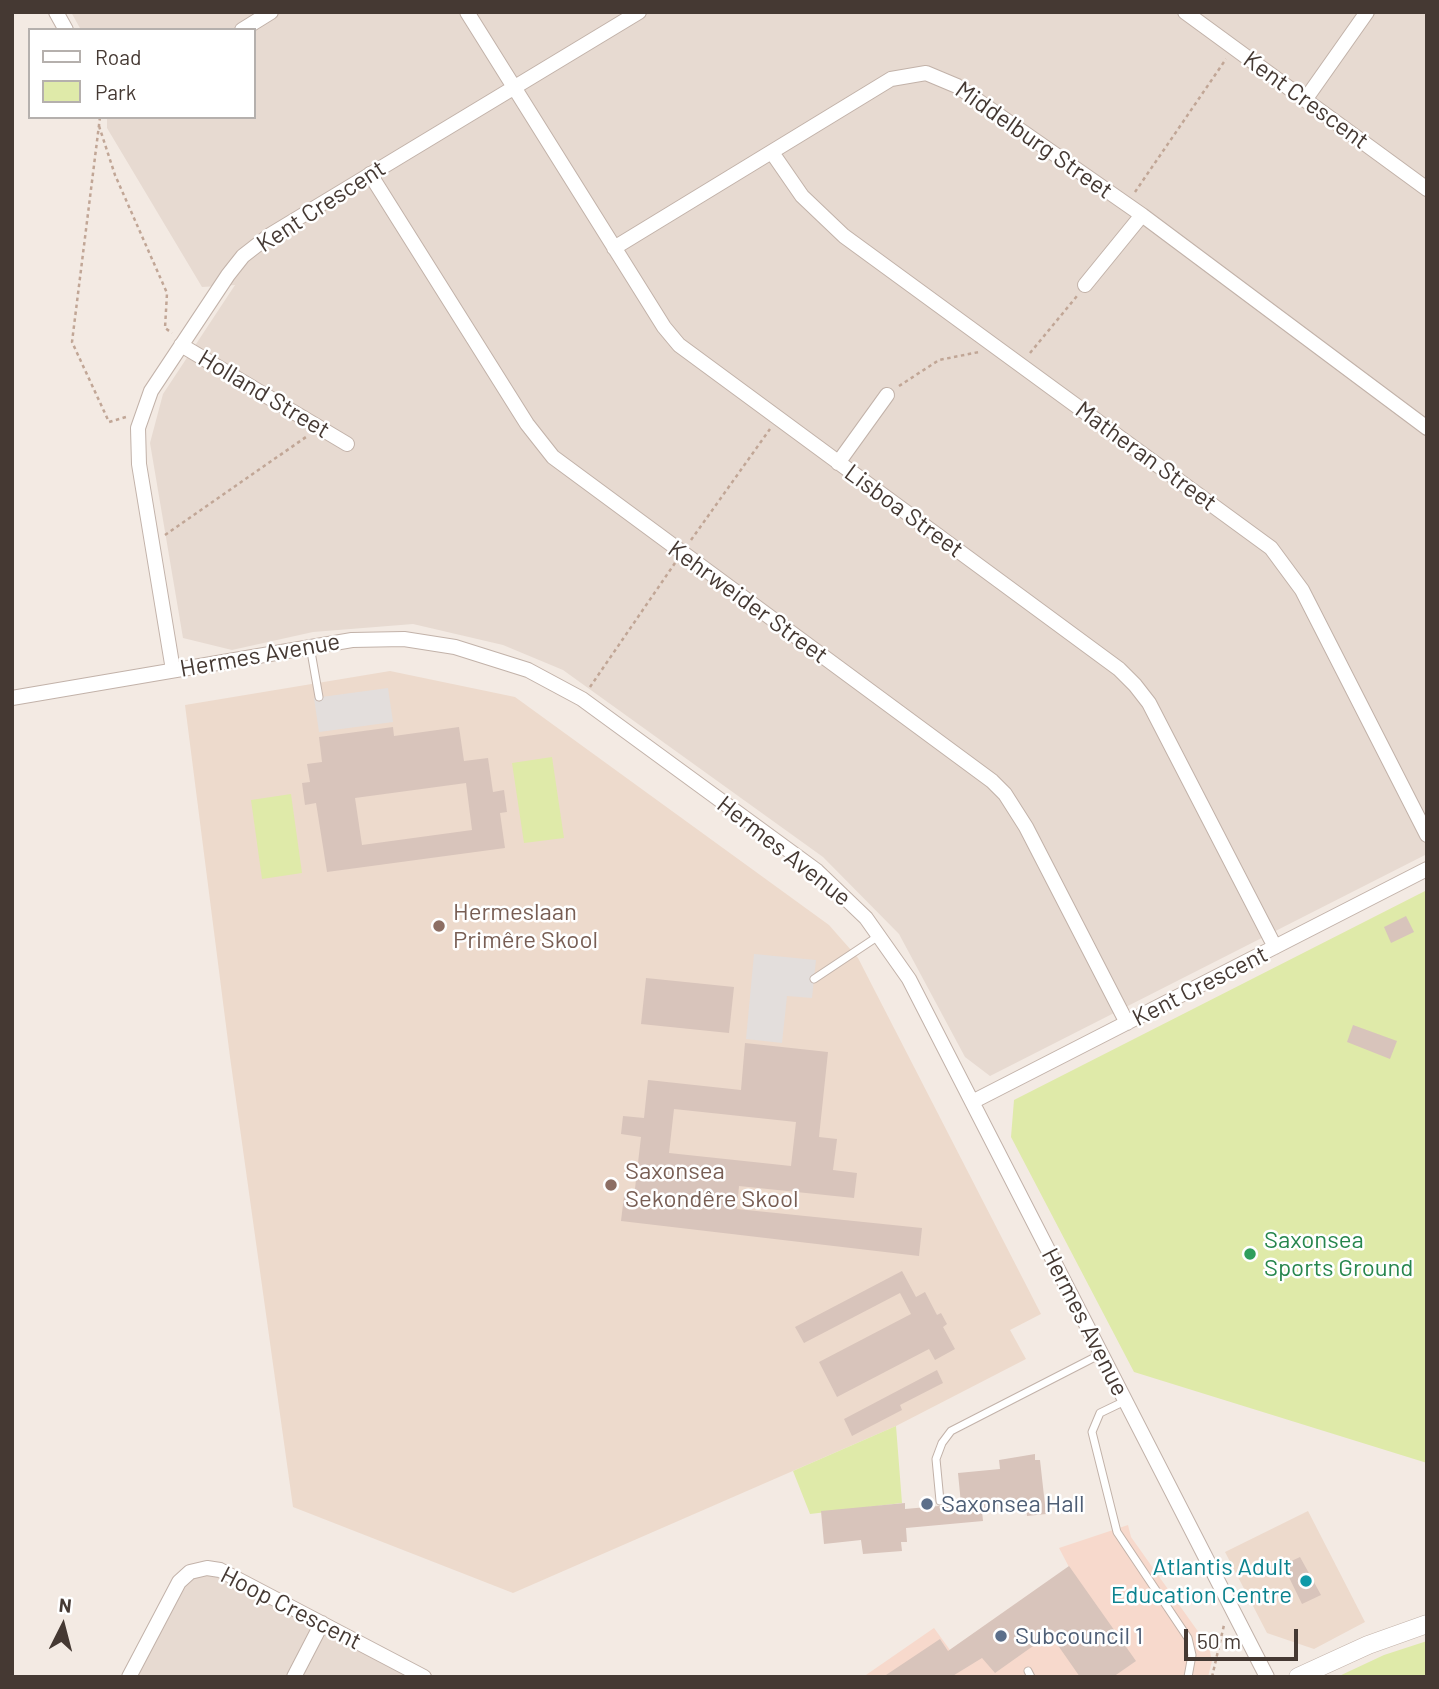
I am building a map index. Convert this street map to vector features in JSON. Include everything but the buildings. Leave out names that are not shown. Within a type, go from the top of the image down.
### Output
[{"type":"street","points":[[57,12],[65,28]]},
{"type":"street","points":[[245,28],[271,12]]},
{"type":"street","name":"Lisboa Street","points":[[467,12],[614,248],[678,345],[1119,669],[1135,685],[1149,703],[1275,947]]},
{"type":"street","name":"Kent Crescent","points":[[173,670],[137,445],[142,412],[151,391],[243,256],[270,235],[639,12]]},
{"type":"street","name":"Kent Crescent","points":[[1185,12],[1427,189]]},
{"type":"street","points":[[1305,100],[1367,12]]},
{"type":"street","name":"Middelburg Street","points":[[614,248],[773,154],[891,79],[926,73],[957,86],[1142,215],[1427,428]]},
{"type":"street","name":"Matheran Street","points":[[773,154],[802,197],[844,236],[1271,548],[1302,590],[1427,835]]},
{"type":"street","name":"Kehrweider Street","points":[[370,174],[527,424],[553,457],[992,781],[1005,794],[1026,827],[1127,1023]]},
{"type":"street","points":[[1085,285],[1142,215]]},
{"type":"street","name":"Holland Street","points":[[181,345],[346,444]]},
{"type":"street","points":[[838,463],[887,394]]},
{"type":"street","name":"Hermes Avenue","points":[[12,698],[310,646],[365,639],[430,642],[480,653],[551,681],[582,699],[817,871],[850,901],[881,935],[909,979],[1267,1677]]},
{"type":"street","name":"Kent Crescent","points":[[972,1102],[1427,869]]},
{"type":"street","name":"Hoop Crescent","points":[[129,1677],[179,1582],[196,1570],[220,1570],[424,1677]]},
{"type":"street","points":[[294,1677],[322,1623]]},
{"type":"street","points":[[1297,1677],[1368,1645],[1427,1625]]},
{"type":"lane","points":[[310,646],[319,697]]},
{"type":"lane","points":[[814,979],[881,935]]},
{"type":"lane","points":[[940,1501],[936,1459],[942,1443],[951,1431],[1101,1354]]},
{"type":"lane","points":[[1125,1401],[1106,1409],[1095,1418],[1092,1432],[1094,1445],[1116,1532],[1188,1638],[1192,1655],[1188,1677]]},
{"type":"path","points":[[1135,192],[1234,47]]},
{"type":"path","points":[[99,119],[72,342],[109,422],[142,412]]},
{"type":"path","points":[[98,122],[115,175],[167,293],[165,328],[181,345]]},
{"type":"path","points":[[152,539],[171,533],[320,426]]},
{"type":"path","points":[[1212,1677],[1222,1626],[1237,1619]]},
{"type":"shaded area","points":[[71,12],[1427,12],[1427,854],[990,1076],[965,1057],[899,934],[823,857],[563,670],[503,645],[413,624],[313,632],[232,650],[183,638],[150,443],[163,394],[235,285],[202,287],[107,128],[107,119],[256,119],[256,28],[80,28]]},
{"type":"shaded area","name":"Saxonsea Sekondêre Skool","points":[[390,671],[515,697],[829,925],[858,958],[1041,1314],[1010,1330],[1026,1359],[896,1426],[513,1593],[293,1507],[230,1057],[185,705]]},
{"type":"shaded area","points":[[388,688],[393,722],[319,732],[314,698]]},
{"type":"shaded area","points":[[754,954],[816,960],[812,998],[787,996],[782,1043],[746,1039]]},
{"type":"shaded area","points":[[1308,1511],[1365,1622],[1314,1649],[1267,1633],[1225,1552]]},
{"type":"shaded area","points":[[1128,1525],[1131,1537],[1209,1647],[1212,1661],[1208,1677],[863,1677],[934,1628],[950,1650],[1069,1567],[1059,1548]]},
{"type":"shaded area","points":[[208,1569],[421,1677],[130,1677],[179,1584]]},
{"type":"green space","points":[[552,757],[564,838],[524,843],[512,763]]},
{"type":"green space","points":[[291,794],[302,873],[262,879],[251,800]]},
{"type":"green space","name":"Saxonsea Sports Ground","points":[[1427,890],[1427,1463],[1134,1372],[1011,1137],[1014,1100]]},
{"type":"green space","points":[[896,1426],[902,1503],[810,1514],[793,1471]]},
{"type":"green space","points":[[1427,1641],[1427,1677],[1337,1677],[1384,1655]]},
{"type":"place","name":"Hermeslaan Primêre Skool","points":[[439,926]]},
{"type":"place","name":"Saxonsea Sekondêre Skool","points":[[611,1185]]},
{"type":"place","name":"Saxonsea Sports Ground","points":[[1250,1254]]},
{"type":"place","name":"Saxonsea Hall","points":[[927,1504]]},
{"type":"place","name":"Atlantis Adult Education Centre","points":[[1306,1581]]},
{"type":"place","name":"Subcouncil 1","points":[[1001,1636]]}]
